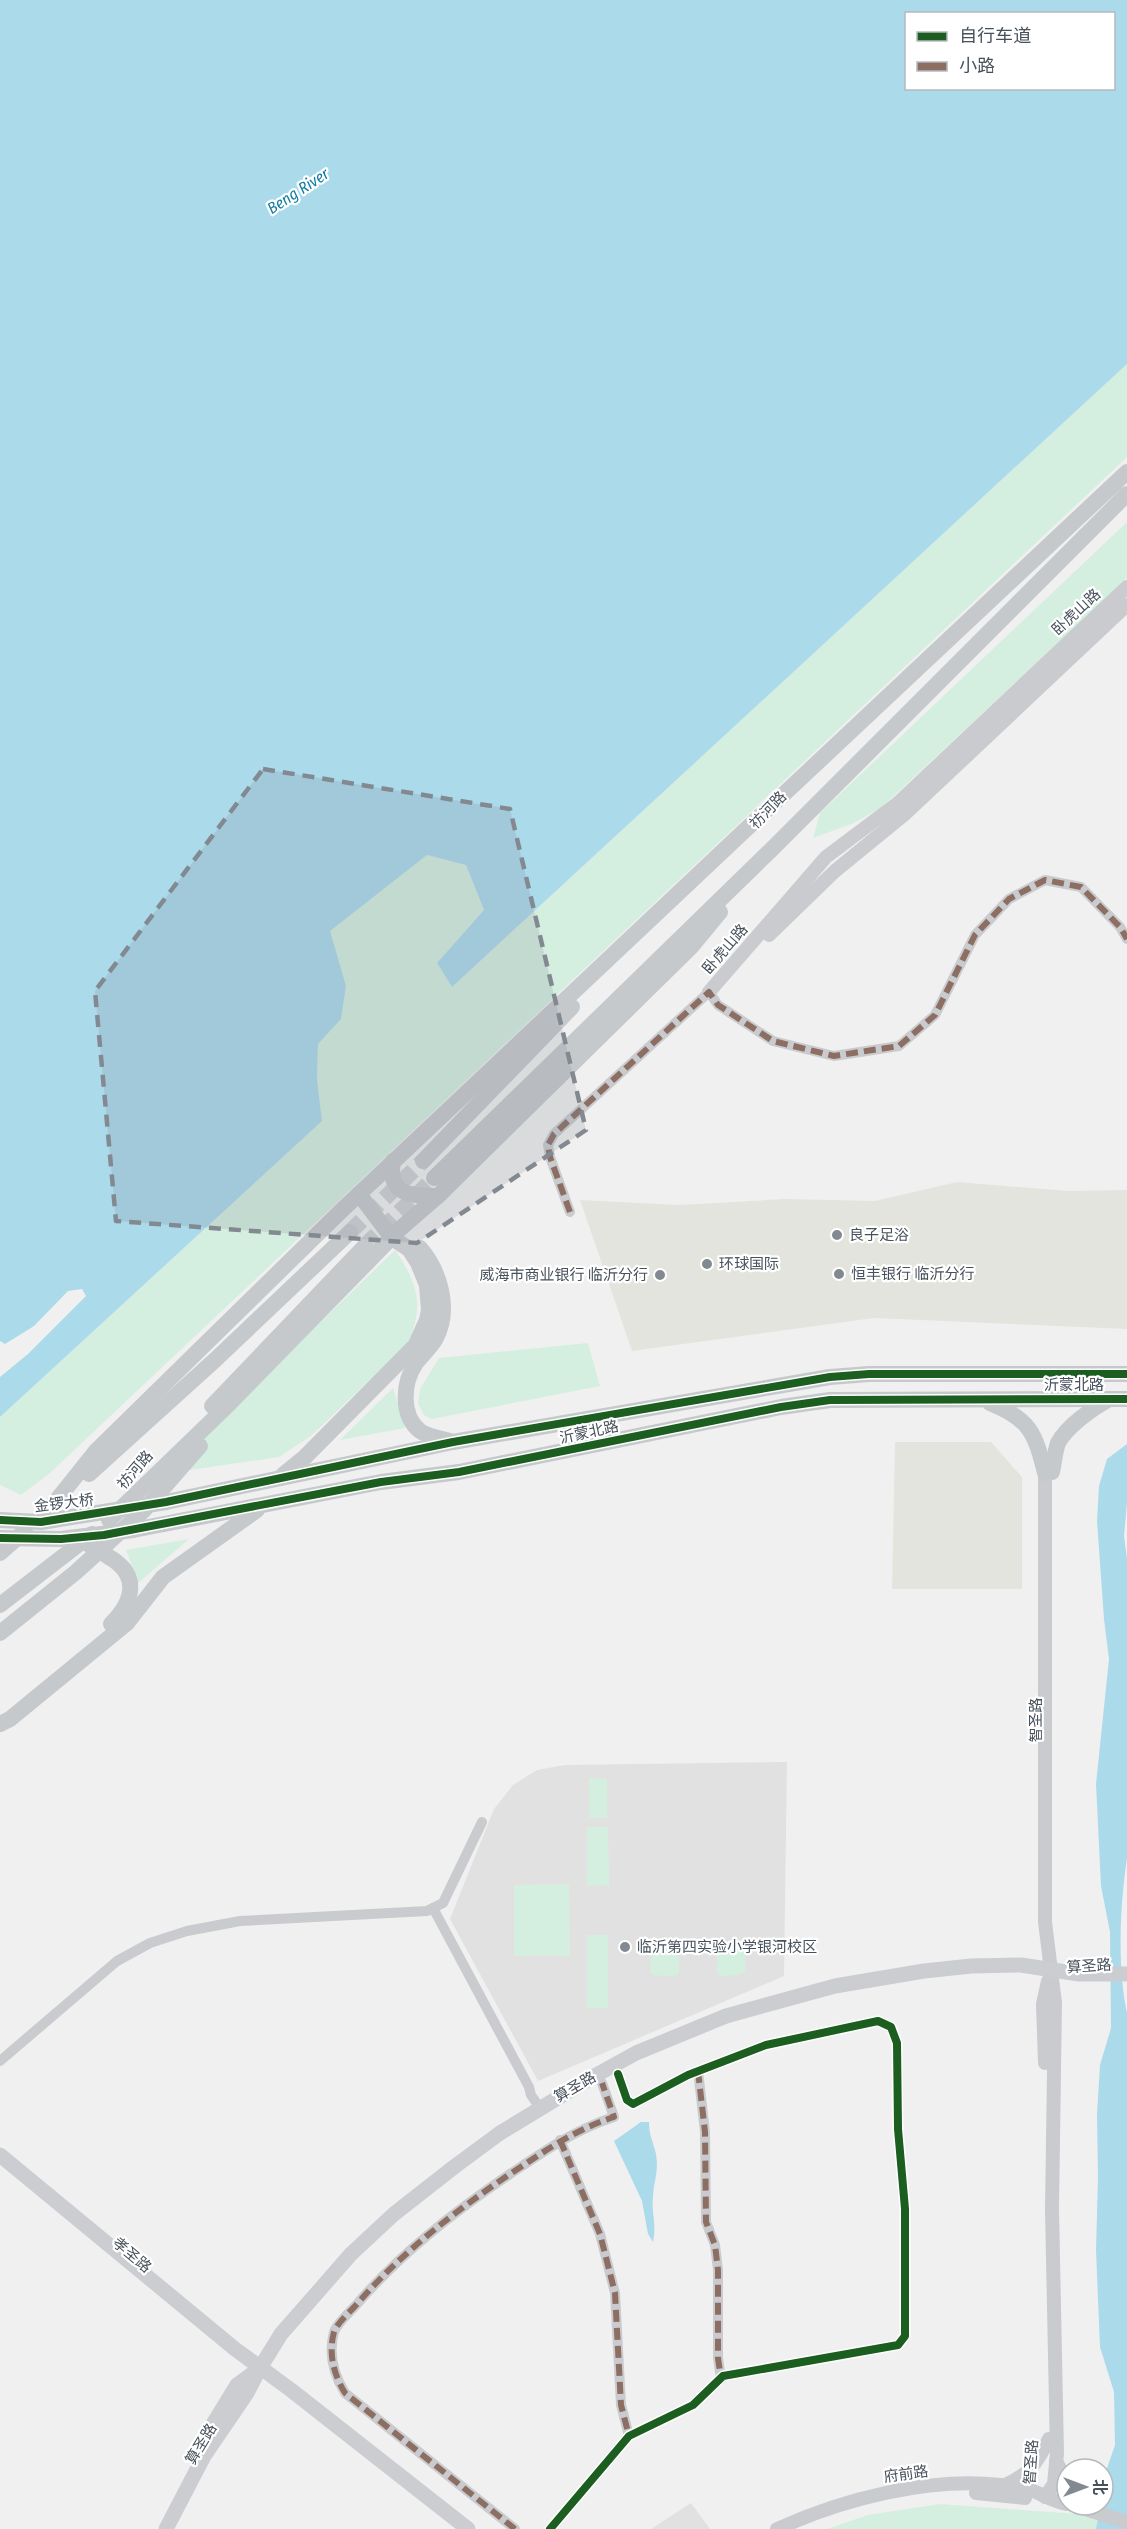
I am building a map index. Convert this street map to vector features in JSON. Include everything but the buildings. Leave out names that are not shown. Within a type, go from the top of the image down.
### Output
[{"type":"main road","name":"祊河路","points":[[423,1161],[621,956],[709,873],[776,801],[1127,472]]},
{"type":"main road","name":"祊河路","points":[[434,1178],[773,848],[1127,494]]},
{"type":"main road","points":[[48,1511],[96,1451],[359,1194],[776,801]]},
{"type":"main road","points":[[109,1520],[292,1341],[397,1233],[438,1196],[692,946],[773,848]]},
{"type":"main road","points":[[393,1161],[391,1170],[395,1184],[405,1193],[413,1196],[438,1196]]},
{"type":"main road","points":[[281,1477],[305,1457],[415,1346],[424,1328],[429,1310],[423,1272],[397,1233],[359,1194]]},
{"type":"main road","name":"祊河路","points":[[0,1553],[215,1360],[350,1232]]},
{"type":"main road","points":[[397,1233],[425,1255],[437,1274],[443,1311],[436,1338],[414,1365],[405,1387],[407,1412],[420,1431],[453,1442]]},
{"type":"main road","name":"祊河路","points":[[0,1605],[109,1520],[178,1441],[365,1246]]},
{"type":"main road","points":[[0,1633],[76,1572],[144,1510],[292,1341]]},
{"type":"main road","name":"沂蒙北路","points":[[165,1502],[453,1442],[830,1377],[869,1374],[1127,1374]]},
{"type":"main road","points":[[981,1399],[1012,1412],[1024,1422],[1038,1445],[1049,1473]]},
{"type":"main road","points":[[1049,1473],[1059,1443],[1092,1408],[1109,1399]]},
{"type":"main road","name":"沂蒙北路","points":[[69,1538],[133,1530],[381,1482],[459,1472],[781,1407],[831,1400],[1127,1399]]},
{"type":"main road","name":"金锣大桥","points":[[0,1520],[41,1522],[165,1502]]},
{"type":"main road","points":[[0,1724],[10,1719],[88,1657],[127,1623],[163,1577],[262,1506]]},
{"type":"main road","points":[[0,1538],[69,1538],[123,1565],[131,1578],[129,1595],[122,1614],[91,1645],[0,1719]]},
{"type":"main road","name":"算圣路","points":[[166,2529],[204,2456],[247,2393],[281,2334],[310,2299],[351,2254],[394,2214],[491,2140],[540,2108],[636,2053],[726,2016],[836,1986],[924,1971],[971,1966],[1021,1965],[1079,1974],[1127,1964]]},
{"type":"main road","name":"算圣路","points":[[155,2529],[196,2451],[237,2385],[260,2368],[295,2333],[358,2261],[400,2222],[506,2141],[618,2074],[680,2044],[729,2026],[837,1995],[925,1980],[1021,1975],[1050,1969]]},
{"type":"main road","name":"算圣路","points":[[1100,1969],[1127,1974]]},
{"type":"main road","name":"孝圣路","points":[[0,2146],[240,2342],[260,2368],[286,2394],[457,2529]]},
{"type":"main road","name":"孝圣路","points":[[0,2155],[260,2368],[468,2529]]},
{"type":"street","name":"卧虎山路","points":[[709,992],[826,857],[898,803],[1127,587]]},
{"type":"street","name":"卧虎山路","points":[[709,992],[835,871],[906,813],[1127,605]]},
{"type":"street","points":[[570,1212],[550,1157],[548,1145],[554,1134],[709,992],[718,1005],[772,1041],[834,1056],[899,1046],[935,1015],[975,935],[1009,899],[1045,880],[1081,887],[1120,927],[1127,939]]},
{"type":"street","name":"智圣路","points":[[1045,2497],[1049,2439],[1043,2004],[1053,1941],[1049,1473]]},
{"type":"street","points":[[0,2061],[117,1961],[150,1943],[187,1931],[240,1921],[427,1911],[443,1903],[482,1822]]},
{"type":"street","points":[[433,1908],[529,2087],[531,2095],[540,2108]]},
{"type":"street","name":"智圣路","points":[[1050,1969],[1055,2004],[1052,2209],[1056,2457]]},
{"type":"street","points":[[550,2529],[629,2436],[693,2405],[723,2376],[898,2345],[905,2336],[905,2209],[897,2129],[897,2043],[891,2027],[878,2021],[766,2044],[698,2071],[633,2104],[627,2100],[618,2074]]},
{"type":"street","points":[[698,2071],[705,2132],[706,2222],[715,2245],[718,2270],[718,2358],[721,2379]]},
{"type":"street","points":[[515,2529],[345,2393],[335,2377],[331,2352],[334,2330],[386,2271],[464,2205],[560,2140],[584,2127],[614,2117],[602,2083]]},
{"type":"street","points":[[560,2140],[600,2234],[615,2293],[621,2405],[629,2436]]},
{"type":"street","points":[[1003,2486],[1019,2479],[1038,2462],[1049,2439]]},
{"type":"street","name":"智圣路","points":[[1045,2497],[1054,2484],[1055,2472]]},
{"type":"street","name":"府前路","points":[[777,2529],[818,2511],[850,2501],[899,2491],[959,2485],[1003,2486],[1034,2492],[1055,2500]]},
{"type":"street","name":"府前路","points":[[798,2529],[852,2510],[910,2499],[983,2493],[1033,2499],[1055,2496]]},
{"type":"street","points":[[1111,2517],[1127,2522]]},
{"type":"highlighted area","points":[[263,769],[510,809],[586,1130],[417,1243],[116,1221],[95,991]]},
{"type":"shaded area","points":[[957,1182],[1069,1191],[1127,1190],[1127,1329],[874,1318],[632,1351],[580,1200],[680,1205],[785,1199],[875,1201]]},
{"type":"shaded area","points":[[895,1442],[991,1442],[1022,1477],[1022,1589],[892,1589]]},
{"type":"shaded area","name":"临沂第四实验小学银河校区","points":[[787,1762],[784,1976],[538,2081],[450,1919],[494,1809],[513,1785],[537,1770],[565,1765]]},
{"type":"shaded area","points":[[691,2503],[710,2529],[651,2529]]},
{"type":"green space","points":[[1127,364],[1127,457],[50,1473],[21,1495],[0,1485],[0,1417],[322,1121],[317,1079],[318,1043],[341,1019],[346,986],[329,931],[427,855],[466,865],[484,910],[437,963],[452,987]]},
{"type":"green space","points":[[1127,522],[1127,578],[882,807],[854,823],[813,838],[820,813]]},
{"type":"green space","points":[[395,1250],[409,1273],[416,1296],[416,1318],[407,1344],[311,1436],[279,1457],[163,1474]]},
{"type":"green space","points":[[588,1343],[600,1386],[432,1419],[424,1415],[418,1404],[420,1389],[439,1358]]},
{"type":"green space","points":[[393,1388],[405,1428],[340,1440]]},
{"type":"green space","points":[[189,1539],[138,1583],[126,1550]]},
{"type":"green space","points":[[589,1778],[607,1779],[607,1818],[589,1818]]},
{"type":"green space","points":[[587,1827],[608,1827],[609,1885],[587,1886]]},
{"type":"green space","points":[[569,1884],[570,1956],[514,1956],[514,1885]]},
{"type":"green space","points":[[587,1935],[608,1935],[608,2008],[587,2008]]},
{"type":"green space","points":[[656,1946],[675,1946],[679,1951],[679,1973],[673,1976],[653,1975],[650,1971],[651,1950]]},
{"type":"green space","points":[[720,1946],[743,1946],[746,1952],[745,1971],[738,1975],[720,1976],[717,1972],[717,1950]]},
{"type":"green space","points":[[940,2504],[1055,2512],[1055,2517],[1087,2517],[1127,2529],[827,2529],[868,2515]]},
{"type":"water","name":"Beng River","points":[[0,0],[1127,0],[1127,364],[452,987],[437,963],[484,910],[466,865],[427,855],[330,931],[346,986],[341,1019],[318,1044],[317,1079],[322,1121],[0,1417],[0,1377],[28,1354],[86,1296],[82,1289],[68,1291],[34,1326],[5,1344],[0,1341]]},
{"type":"water","points":[[1127,1444],[1127,1503],[1124,1536],[1127,1559],[1127,1858],[1121,1936],[1122,1976],[1127,2013],[1126,2529],[1096,2529],[1098,2517],[1115,2517],[1115,2457],[1111,2457],[1115,2445],[1114,2392],[1100,2347],[1096,2250],[1097,2114],[1100,2065],[1111,2028],[1110,1932],[1101,1886],[1096,1784],[1109,1659],[1097,1521],[1099,1486],[1107,1459]]},
{"type":"water","points":[[641,2122],[649,2122],[657,2160],[653,2202],[653,2242],[648,2234],[642,2201],[614,2141]]},
{"type":"tunnel","points":[[350,1232],[423,1161]]},
{"type":"tunnel","points":[[365,1246],[434,1178]]},
{"type":"marked path","points":[[570,1212],[550,1157],[548,1145],[554,1134],[709,992],[718,1005],[773,1041],[834,1056],[899,1046],[935,1015],[975,935],[1009,899],[1045,880],[1081,887],[1120,927],[1127,939]]},
{"type":"marked path","points":[[698,2071],[705,2132],[706,2222],[715,2245],[718,2270],[718,2358],[721,2379]]},
{"type":"marked path","points":[[515,2529],[345,2393],[333,2364],[332,2340],[338,2325],[374,2285],[410,2250],[449,2218],[548,2149],[586,2128],[614,2117],[602,2083]]},
{"type":"marked path","points":[[560,2140],[600,2234],[615,2293],[621,2405],[629,2436]]},
{"type":"cycle path","points":[[0,1520],[41,1522],[166,1502],[453,1442],[830,1377],[869,1374],[1127,1374]]},
{"type":"cycle path","points":[[0,1538],[61,1539],[104,1535],[381,1482],[459,1472],[781,1407],[830,1400],[1127,1399]]},
{"type":"cycle path","points":[[550,2529],[629,2436],[693,2405],[723,2376],[898,2345],[905,2336],[905,2209],[898,2129],[897,2043],[891,2027],[878,2021],[766,2045],[688,2075],[633,2104],[627,2100],[618,2074]]},
{"type":"place","name":"良子足浴","points":[[837,1235]]},
{"type":"place","name":"环球国际","points":[[707,1264]]},
{"type":"place","name":"恒丰银行 临沂分行","points":[[839,1274]]},
{"type":"place","name":"威海市商业银行 临沂分行","points":[[660,1275]]},
{"type":"place","name":"临沂第四实验小学银河校区","points":[[625,1947]]}]
